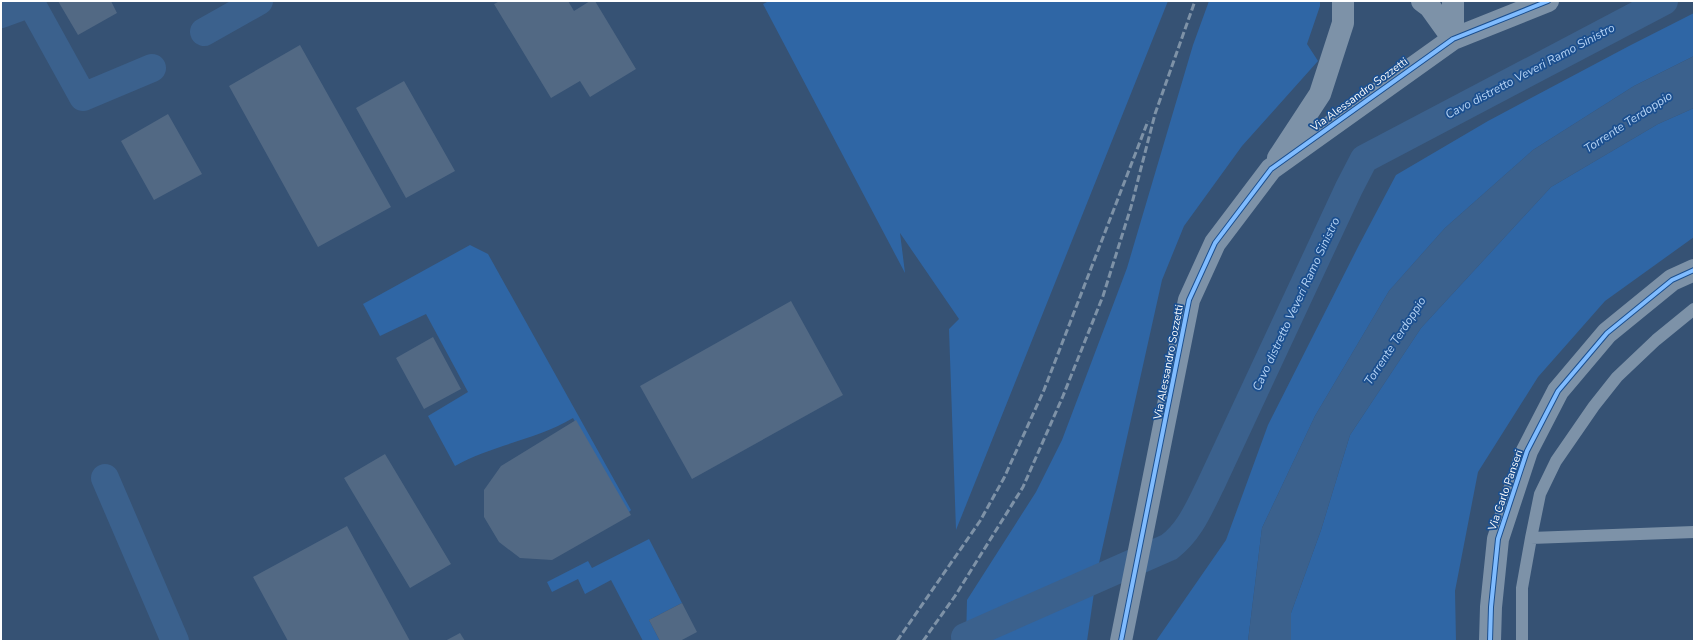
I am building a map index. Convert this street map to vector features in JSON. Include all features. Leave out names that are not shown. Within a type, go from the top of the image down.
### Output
[{"type":"street","points":[[1271,169],[1320,94],[1343,23],[1343,1]]},
{"type":"street","points":[[1422,1],[1430,7],[1453,39]]},
{"type":"street","points":[[1453,1],[1453,39]]},
{"type":"street","name":"Via Alessandro Sozzetti","points":[[1121,641],[1190,300],[1215,243],[1271,169],[1453,39],[1548,1]]},
{"type":"street","name":"Via Carlo Panseri","points":[[1490,641],[1491,607],[1498,539],[1527,451],[1558,391],[1607,333],[1672,280],[1694,270]]},
{"type":"lane","points":[[1522,641],[1522,588],[1531,538],[1540,494],[1556,461],[1594,406],[1617,377],[1650,345],[1694,309]]},
{"type":"lane","points":[[1531,538],[1694,532]]},
{"type":"shaded area","points":[[769,1],[1168,1],[956,530],[949,329],[959,319],[900,233],[905,273],[763,4]]},
{"type":"shaded area","points":[[1209,1],[1320,1],[1320,6],[1307,44],[1318,61],[1242,146],[1184,226],[1162,280],[1097,572],[1087,641],[966,641],[967,600],[1036,492],[1062,440],[1127,268],[1193,45]]},
{"type":"shaded area","points":[[1694,13],[1694,56],[1634,86],[1533,150],[1445,228],[1389,291],[1315,416],[1262,528],[1248,641],[1156,641],[1226,540],[1268,425],[1396,175],[1488,121]]},
{"type":"shaded area","points":[[1694,108],[1694,237],[1605,301],[1538,377],[1478,472],[1455,591],[1456,641],[1291,641],[1291,613],[1321,530],[1350,435],[1421,328],[1551,187],[1658,124]]},
{"type":"shaded area","points":[[470,245],[488,254],[631,510],[627,514],[573,418],[559,426],[484,453],[455,466],[428,416],[468,392],[426,314],[380,336],[363,304]]},
{"type":"shaded area","points":[[649,539],[682,603],[649,620],[660,641],[643,641],[611,580],[585,594],[578,579],[552,592],[547,582],[588,561],[592,568]]},
{"type":"water","name":"Torrente Terdoppio","points":[[1694,56],[1694,108],[1658,124],[1551,187],[1421,328],[1350,435],[1321,530],[1291,613],[1291,641],[1248,641],[1262,528],[1315,416],[1389,291],[1445,228],[1533,150],[1634,86]]},
{"type":"building","points":[[58,1],[111,1],[117,13],[78,35]]},
{"type":"building","points":[[500,1],[568,1],[574,11],[590,1],[595,1],[636,69],[590,97],[580,81],[551,98],[494,4]]},
{"type":"building","points":[[300,45],[391,207],[318,247],[229,86]]},
{"type":"building","points":[[404,81],[455,171],[406,198],[356,108]]},
{"type":"building","points":[[168,114],[202,174],[154,200],[121,141]]},
{"type":"building","points":[[791,301],[843,395],[692,479],[640,386]]},
{"type":"building","points":[[433,337],[461,389],[424,409],[396,358]]},
{"type":"building","points":[[576,420],[631,515],[552,560],[520,558],[499,542],[484,517],[484,490],[501,466]]},
{"type":"building","points":[[385,454],[451,564],[410,588],[344,478]]},
{"type":"building","points":[[347,526],[410,641],[288,641],[253,577]]},
{"type":"building","points":[[682,603],[697,632],[680,641],[660,641],[649,620]]},
{"type":"building","points":[[460,633],[465,641],[445,641]]},
{"type":"waterway","points":[[204,32],[259,1]]},
{"type":"waterway","name":"Cavo distretto Veveri Ramo Sinistro","points":[[965,637],[1169,547],[1183,534],[1198,510],[1211,484],[1349,188],[1364,159],[1664,1]]},
{"type":"waterway","name":"Cavo distretto Veveri Ramo Sinistro","points":[[1,14],[31,3],[83,97],[152,68]]},
{"type":"waterway","name":"Cavo distretto Veveri Ramo Sinistro","points":[[105,478],[175,641]]},
{"type":"railway","points":[[923,641],[955,596],[1023,487],[1063,396],[1103,296],[1131,207],[1155,114],[1195,1]]},
{"type":"railway","points":[[897,641],[980,521],[1004,478],[1044,390],[1148,121]]},
{"type":"cycle path","points":[[1121,641],[1189,300],[1215,243],[1271,169],[1453,39],[1548,1]]},
{"type":"cycle path","points":[[1490,641],[1491,607],[1498,539],[1527,451],[1558,391],[1607,333],[1672,280],[1694,270]]}]
